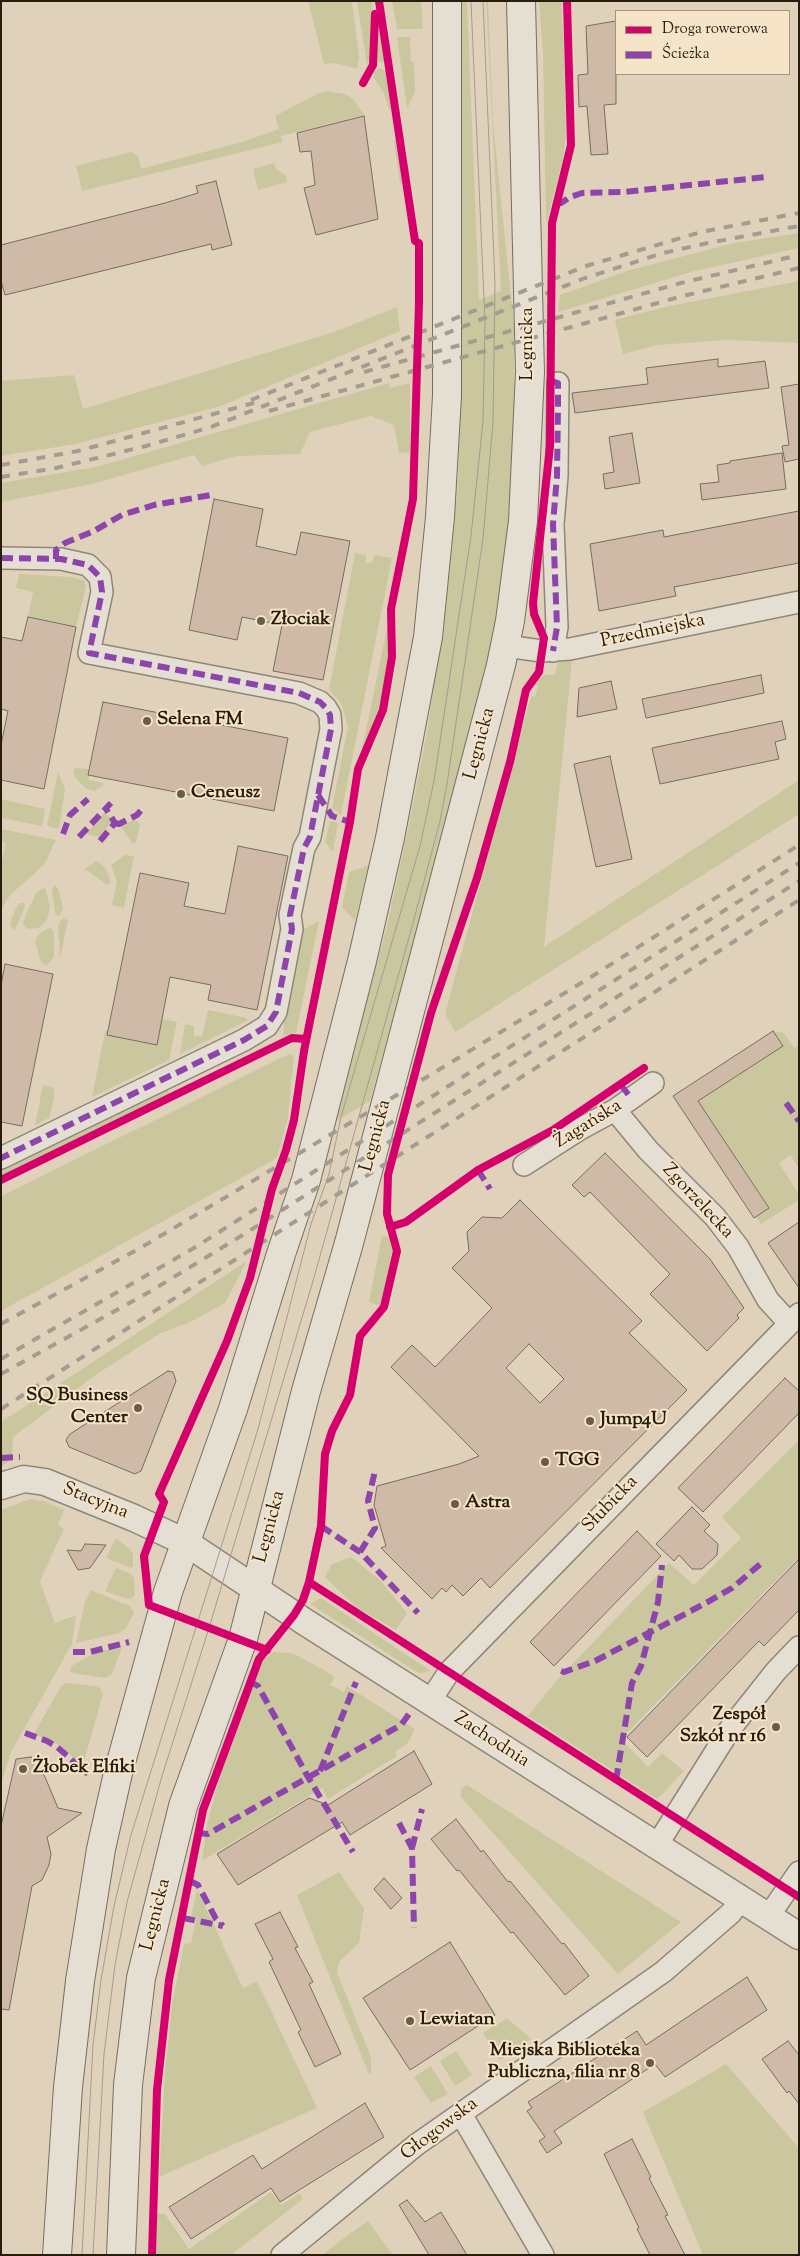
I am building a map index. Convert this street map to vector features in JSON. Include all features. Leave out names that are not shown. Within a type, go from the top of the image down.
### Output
[{"type":"main road","points":[[57,2255],[68,2087],[94,1883],[118,1773],[168,1592],[233,1409],[306,1180],[362,961],[390,838],[428,636],[440,518],[447,396],[447,1]]},
{"type":"main road","name":"Legnicka","points":[[121,2255],[128,2084],[141,1978],[183,1806],[234,1668],[306,1391],[349,1244],[505,646],[523,521],[530,372],[526,113],[521,1]]},
{"type":"street","points":[[553,651],[557,627],[552,524],[557,476],[558,383]]},
{"type":"street","points":[[1,558],[61,559],[88,565],[100,577],[102,592],[89,653],[299,692],[320,702],[326,708],[330,715],[331,729],[310,837],[304,848],[290,915],[292,929],[276,1012],[267,1026],[244,1040],[1,1158]]},
{"type":"street","name":"Przedmiejska","points":[[505,646],[553,651],[570,650],[799,602]]},
{"type":"street","name":"Żagańska","points":[[524,1165],[580,1129],[615,1110],[653,1083]]},
{"type":"street","name":"Zgorzelecka","points":[[615,1110],[648,1150],[715,1217],[738,1247],[752,1276],[768,1300],[794,1318]]},
{"type":"street","name":"Słubicka","points":[[430,1701],[449,1672],[794,1318]]},
{"type":"street","name":"Stacyjna","points":[[1,1486],[24,1479],[45,1482],[134,1518],[185,1542]]},
{"type":"street","name":"Zachodnia","points":[[185,1542],[255,1589],[799,1936]]},
{"type":"street","points":[[657,1845],[726,1734],[776,1671],[799,1647]]},
{"type":"street","points":[[768,1917],[799,1872]]},
{"type":"street","name":"Głogowska","points":[[282,2255],[379,2178],[416,2145],[663,1972],[731,1913],[741,1899]]},
{"type":"street","points":[[460,2114],[543,2255]]},
{"type":"shaded area","points":[[308,1],[352,1],[359,56],[357,69],[335,63],[324,64]]},
{"type":"shaded area","points":[[357,1],[372,1],[370,59],[367,65]]},
{"type":"shaded area","points":[[392,1],[421,1],[423,29],[397,29]]},
{"type":"shaded area","points":[[461,1],[467,1],[479,300],[501,291],[486,1],[488,1],[493,123],[514,325],[514,440],[507,534],[492,642],[474,723],[370,1101],[334,1122],[387,926],[406,839],[427,733],[447,587],[458,481],[461,366]]},
{"type":"shaded area","points":[[539,1],[561,1],[564,44],[566,138],[563,159],[546,224],[543,53]]},
{"type":"shaded area","points":[[378,17],[382,38],[386,63],[377,61]]},
{"type":"shaded area","points":[[397,37],[410,37],[411,61],[414,62],[415,92],[407,109]]},
{"type":"shaded area","points":[[380,68],[387,72],[392,106],[389,110],[384,93],[374,78],[374,72]]},
{"type":"shaded area","points":[[328,91],[345,94],[353,99],[364,115],[281,136],[283,142],[82,191],[76,166],[131,152],[138,156],[141,169],[245,141],[279,129],[275,116],[319,93]]},
{"type":"shaded area","points":[[397,139],[404,185],[400,183],[394,141]]},
{"type":"shaded area","points":[[274,163],[276,169],[286,176],[287,182],[258,190],[253,169]]},
{"type":"shaded area","points":[[799,233],[799,248],[691,272],[558,312],[560,295],[630,270],[734,243]]},
{"type":"shaded area","points":[[799,281],[799,343],[728,340],[658,345],[623,354],[615,320],[665,307]]},
{"type":"shaded area","points":[[397,307],[400,331],[221,406],[76,444],[1,456],[1,381],[74,375],[83,409],[334,332]]},
{"type":"shaded area","points":[[389,383],[390,388],[410,383],[410,452],[399,453],[394,425],[371,416],[310,432],[300,454],[237,456],[202,466],[194,455],[92,484],[1,502],[1,483],[96,467]]},
{"type":"shaded area","points":[[355,553],[366,555],[366,563],[372,563],[374,555],[392,558],[341,815],[332,808],[348,727],[341,703],[329,690]]},
{"type":"shaded area","points":[[19,574],[72,577],[84,581],[86,586],[76,627],[28,617],[33,592],[16,588]]},
{"type":"shaded area","points":[[391,609],[392,657],[383,710],[358,769]]},
{"type":"shaded area","points":[[572,660],[544,947],[799,780],[799,814],[455,1032],[445,1014],[531,696],[535,697],[538,686],[535,685],[539,679],[545,675],[555,674],[558,662]]},
{"type":"shaded area","points":[[75,768],[89,769],[89,780],[104,783],[103,786],[94,791],[85,788],[75,777],[73,771]]},
{"type":"shaded area","points":[[58,772],[65,789],[59,829],[47,826]]},
{"type":"shaded area","points":[[1,799],[45,809],[42,826],[1,818]]},
{"type":"shaded area","points":[[104,813],[111,818],[112,822],[100,837],[86,834]]},
{"type":"shaded area","points":[[135,819],[140,824],[136,843],[132,843],[121,827]]},
{"type":"shaded area","points":[[330,821],[338,823],[333,852],[325,842]]},
{"type":"shaded area","points":[[1,829],[56,840],[44,865],[11,894],[1,909],[1,866],[6,843],[1,841]]},
{"type":"shaded area","points":[[125,855],[134,856],[124,908],[112,905],[117,882],[111,865]]},
{"type":"shaded area","points":[[96,861],[105,867],[111,882],[107,885],[85,869]]},
{"type":"shaded area","points":[[367,866],[355,920],[342,908],[349,872]]},
{"type":"shaded area","points":[[54,885],[58,888],[63,908],[59,917],[55,913],[52,890]]},
{"type":"shaded area","points":[[45,887],[50,907],[47,920],[39,928],[27,929],[23,923],[28,910],[36,893]]},
{"type":"shaded area","points":[[19,903],[24,903],[25,906],[15,930],[10,926],[11,919]]},
{"type":"shaded area","points":[[62,918],[68,920],[60,959],[58,927]]},
{"type":"shaded area","points":[[319,921],[296,1033],[283,1036],[285,1009],[299,941],[304,929]]},
{"type":"shaded area","points":[[50,927],[54,931],[54,957],[46,966],[41,962],[35,942],[38,935]]},
{"type":"shaded area","points":[[208,1010],[247,1018],[247,1021],[180,1054],[185,1024],[194,1026],[194,1036],[202,1037]]},
{"type":"shaded area","points":[[162,1019],[177,1022],[169,1060],[92,1097],[105,1031]]},
{"type":"shaded area","points":[[773,1031],[784,1033],[794,1048],[799,1045],[799,1168],[790,1155],[779,1163],[799,1194],[799,1200],[761,1224],[756,1217],[769,1207],[698,1101],[782,1045]]},
{"type":"shaded area","points":[[289,1054],[294,1056],[288,1117],[277,1158],[1,1311],[1,1196]]},
{"type":"shaded area","points":[[43,1085],[52,1087],[54,1099],[49,1118],[35,1125]]},
{"type":"shaded area","points":[[166,1086],[170,1094],[1,1177],[1,1168]]},
{"type":"shaded area","points":[[382,1236],[390,1237],[394,1247],[380,1306],[369,1302]]},
{"type":"shaded area","points":[[247,1261],[225,1303],[190,1322],[159,1334],[97,1374],[13,1437],[12,1459],[1,1467],[1,1422]]},
{"type":"shaded area","points":[[799,1440],[799,1557],[621,1739],[648,1767],[662,1753],[684,1771],[668,1788],[657,1799],[528,1716],[557,1680],[669,1563],[694,1585],[741,1538],[722,1517]]},
{"type":"shaded area","points":[[30,1499],[44,1501],[64,1510],[58,1525],[64,1529],[40,1581],[55,1623],[76,1615],[72,1644],[11,1752],[1,1784],[1,1510]]},
{"type":"shaded area","points":[[116,1538],[129,1548],[133,1554],[133,1567],[131,1568],[106,1558]]},
{"type":"shaded area","points":[[351,1557],[380,1580],[407,1613],[396,1630],[356,1607],[325,1577],[331,1565]]},
{"type":"shaded area","points":[[116,1568],[131,1574],[134,1578],[135,1595],[132,1598],[128,1599],[105,1591]]},
{"type":"shaded area","points":[[91,1590],[130,1606],[134,1613],[126,1628],[119,1633],[76,1643],[85,1602]]},
{"type":"shaded area","points":[[321,1598],[431,1671],[420,1673],[415,1671],[310,1604]]},
{"type":"shaded area","points":[[122,1649],[111,1675],[105,1678],[72,1673],[70,1671],[71,1666],[100,1651]]},
{"type":"shaded area","points":[[274,1652],[292,1653],[324,1670],[335,1677],[330,1685],[344,1692],[347,1686],[415,1729],[408,1743],[395,1752],[397,1756],[328,1799],[322,1788],[202,1861],[207,1824],[222,1768],[262,1660]]},
{"type":"shaded area","points":[[66,1683],[95,1686],[100,1688],[103,1694],[83,1765],[59,1745],[34,1734],[61,1686]]},
{"type":"shaded area","points":[[467,1785],[681,1922],[618,1974],[461,1797],[461,1789]]},
{"type":"shaded area","points":[[339,1872],[364,1908],[359,1943],[339,1962],[337,1972],[371,2057],[371,2074],[368,2072],[297,1895]]},
{"type":"shaded area","points":[[197,1889],[243,1988],[257,1981],[317,2108],[159,2177],[165,2072],[172,2004],[184,1944],[191,1943],[196,1919],[191,1918]]},
{"type":"shaded area","points":[[507,2018],[531,2039],[500,2060],[483,2033]]},
{"type":"shaded area","points":[[456,2051],[472,2075],[455,2086],[440,2061]]},
{"type":"shaded area","points":[[726,2064],[799,2148],[799,2255],[703,2255],[643,2112]]},
{"type":"shaded area","points":[[431,2066],[448,2094],[431,2103],[414,2077]]},
{"type":"shaded area","points":[[271,2192],[281,2205],[300,2193],[303,2199],[231,2255],[156,2255],[157,2213],[165,2214],[189,2249]]},
{"type":"shaded area","points":[[368,2221],[393,2255],[322,2255],[348,2235]]},
{"type":"building","points":[[615,21],[616,104],[604,105],[608,154],[591,155],[587,106],[579,107],[578,75],[588,74],[586,26]]},
{"type":"building","points":[[364,116],[378,219],[316,235],[304,188],[315,185],[311,151],[300,152],[297,133]]},
{"type":"building","points":[[216,181],[232,245],[212,250],[211,244],[5,295],[1,281],[1,245],[165,203],[198,193],[196,186]]},
{"type":"building","points":[[718,359],[718,367],[765,361],[769,388],[575,413],[572,393],[648,384],[646,368]]},
{"type":"building","points":[[799,384],[799,459],[785,462],[782,446],[789,445],[781,387]]},
{"type":"building","points":[[632,433],[640,483],[605,489],[603,474],[614,472],[609,437]]},
{"type":"building","points":[[782,453],[786,489],[702,500],[700,484],[719,482],[717,465],[730,463],[730,461]]},
{"type":"building","points":[[214,499],[263,509],[256,546],[296,555],[301,532],[350,541],[323,680],[273,671],[282,625],[242,617],[237,640],[189,630]]},
{"type":"building","points":[[799,511],[799,563],[674,587],[676,596],[599,611],[590,544],[663,530],[664,537]]},
{"type":"building","points":[[28,617],[76,627],[44,789],[1,780],[1,745],[8,711],[1,709],[1,637],[22,641]]},
{"type":"building","points":[[761,675],[764,693],[646,718],[642,699]]},
{"type":"building","points":[[611,681],[617,709],[577,717],[579,688]]},
{"type":"building","points":[[103,702],[288,738],[274,811],[88,775]]},
{"type":"building","points":[[782,721],[786,739],[775,742],[779,759],[660,784],[652,748]]},
{"type":"building","points":[[610,756],[632,859],[596,867],[574,764]]},
{"type":"building","points":[[238,846],[288,856],[257,1010],[208,1000],[211,985],[170,977],[157,1045],[107,1035],[140,873],[189,883],[184,906],[225,914]]},
{"type":"building","points":[[5,964],[53,974],[22,1126],[1,1122],[1,986]]},
{"type":"building","points":[[773,1031],[783,1046],[698,1101],[769,1208],[754,1218],[673,1096]]},
{"type":"building","points":[[605,1153],[710,1259],[744,1308],[737,1315],[739,1318],[707,1351],[650,1294],[670,1274],[590,1192],[584,1197],[572,1185]]},
{"type":"building","points":[[520,1200],[642,1321],[629,1333],[687,1390],[490,1588],[481,1578],[463,1596],[452,1585],[446,1592],[442,1588],[432,1599],[381,1548],[386,1546],[374,1505],[377,1486],[459,1464],[479,1456],[391,1367],[412,1345],[435,1367],[492,1308],[452,1268],[469,1251],[467,1232],[482,1217],[502,1218]],"holes":[[[529,1344],[564,1379],[540,1403],[506,1368]]]},
{"type":"building","points":[[799,1222],[799,1288],[768,1243]]},
{"type":"building","name":"SQ Business Center","points":[[168,1371],[173,1372],[176,1381],[141,1471],[135,1474],[69,1447],[66,1440],[70,1434]]},
{"type":"building","points":[[785,1378],[799,1391],[799,1413],[703,1512],[678,1488]]},
{"type":"building","points":[[692,1507],[710,1525],[704,1531],[718,1544],[717,1555],[702,1569],[692,1569],[679,1555],[674,1561],[656,1544]]},
{"type":"building","points":[[637,1531],[661,1556],[554,1666],[530,1642]]},
{"type":"building","points":[[85,1544],[106,1545],[90,1568],[78,1570],[67,1550],[81,1551]]},
{"type":"building","points":[[799,1559],[799,1610],[764,1646],[759,1641],[647,1757],[627,1737]]},
{"type":"building","points":[[414,1751],[432,1784],[350,1835],[342,1822],[238,1885],[217,1854],[309,1798],[328,1805]]},
{"type":"building","points":[[31,1757],[45,1777],[58,1808],[82,1813],[47,1837],[51,1854],[49,1865],[42,1880],[32,1886],[9,2010],[1,2009],[1,1826],[16,1759]]},
{"type":"building","points":[[456,1819],[481,1852],[483,1850],[562,1944],[564,1943],[589,1976],[565,1995],[513,1932],[511,1933],[431,1839]]},
{"type":"building","points":[[384,1878],[402,1898],[391,1909],[374,1889]]},
{"type":"building","points":[[280,1912],[298,1947],[295,1948],[313,1982],[309,1984],[341,2054],[315,2067],[298,2032],[301,2030],[269,1962],[273,1959],[255,1924]]},
{"type":"building","points":[[450,1942],[495,2015],[410,2070],[363,1998]]},
{"type":"building","points":[[747,1977],[767,2010],[665,2077],[655,2064],[554,2131],[562,2143],[547,2153],[539,2141],[545,2137],[527,2111],[532,2108],[528,2102],[637,2031],[646,2045]]},
{"type":"building","points":[[788,2041],[799,2055],[799,2104],[789,2091],[787,2093],[762,2059]]},
{"type":"building","points":[[365,2103],[384,2137],[280,2202],[271,2188],[191,2239],[169,2207],[253,2155],[262,2169]]},
{"type":"building","points":[[632,2139],[668,2215],[665,2216],[685,2255],[650,2255],[637,2229],[639,2228],[604,2154]]},
{"type":"building","points":[[407,2200],[425,2222],[441,2212],[467,2255],[429,2255],[399,2205]]},
{"type":"tram line","points":[[82,2255],[93,2045],[101,1980],[114,1906],[131,1835],[258,1429],[311,1224],[329,1174],[341,1117],[420,846],[434,781],[471,536],[483,421],[485,323],[471,1]]},
{"type":"tram line","points":[[93,2255],[104,2054],[115,1965],[127,1902],[162,1776],[209,1628],[313,1281],[413,923],[440,821],[447,784],[483,539],[493,422],[495,284],[483,1]]},
{"type":"railway","points":[[251,400],[586,266],[701,232],[799,213]]},
{"type":"railway","points":[[1,477],[56,468],[146,446],[211,427],[585,278],[663,253],[799,226]]},
{"type":"railway","points":[[364,372],[681,283],[799,255]]},
{"type":"railway","points":[[269,411],[683,296],[799,268]]},
{"type":"railway","points":[[1,465],[78,451],[261,401]]},
{"type":"railway","points":[[1,1324],[142,1247],[427,1077],[591,977],[799,845]]},
{"type":"railway","points":[[1,1359],[194,1248],[799,863]]},
{"type":"railway","points":[[1,1374],[151,1291],[246,1233],[799,881]]},
{"type":"railway","points":[[1,1409],[799,900]]},
{"type":"marked path","points":[[557,202],[561,203],[570,197],[582,193],[623,192],[767,177]]},
{"type":"marked path","points":[[552,381],[558,383],[557,476],[553,524],[557,627],[553,651]]},
{"type":"marked path","points":[[56,559],[56,550],[65,543],[94,531],[122,515],[154,505],[211,495]]},
{"type":"marked path","points":[[1,558],[61,559],[88,565],[100,577],[102,592],[89,653],[299,693],[320,702],[326,708],[330,715],[331,729],[310,837],[304,848],[290,915],[292,929],[276,1012],[267,1026],[244,1040],[1,1158]]},
{"type":"marked path","points":[[318,795],[332,816],[350,822]]},
{"type":"marked path","points":[[63,834],[70,815],[88,799]]},
{"type":"marked path","points":[[79,837],[111,803]]},
{"type":"marked path","points":[[100,841],[115,823],[106,809]]},
{"type":"marked path","points":[[115,823],[119,824],[137,815],[142,809]]},
{"type":"marked path","points":[[621,1085],[631,1098]]},
{"type":"marked path","points":[[786,1103],[799,1121]]},
{"type":"marked path","points":[[553,1130],[561,1142]]},
{"type":"marked path","points":[[478,1170],[490,1189]]},
{"type":"marked path","points":[[1,1458],[20,1457]]},
{"type":"marked path","points":[[360,1552],[375,1528],[368,1501],[375,1471]]},
{"type":"marked path","points":[[321,1526],[360,1552],[418,1613]]},
{"type":"marked path","points":[[561,1671],[564,1672],[595,1661],[706,1603],[732,1588],[764,1561]]},
{"type":"marked path","points":[[616,1780],[632,1683],[641,1666],[658,1602],[662,1565]]},
{"type":"marked path","points":[[73,1652],[90,1652],[129,1642]]},
{"type":"marked path","points":[[249,1681],[258,1686],[308,1777],[353,1852]]},
{"type":"marked path","points":[[320,1771],[356,1682]]},
{"type":"marked path","points":[[197,1833],[208,1834],[401,1725],[409,1714]]},
{"type":"marked path","points":[[25,1733],[57,1747],[88,1774]]},
{"type":"marked path","points":[[412,1848],[422,1809]]},
{"type":"marked path","points":[[399,1823],[412,1848],[414,1928]]},
{"type":"marked path","points":[[190,1881],[198,1885],[216,1919],[223,1926]]},
{"type":"marked path","points":[[183,1918],[223,1926]]},
{"type":"cycle path","points":[[267,1650],[149,1605],[144,1556],[164,1502],[159,1494],[227,1341],[250,1278],[272,1189],[286,1150],[294,1120],[304,1051],[350,822],[358,769],[383,710],[392,657],[391,609],[413,499],[419,243],[415,241],[379,1]]},
{"type":"cycle path","points":[[152,2255],[157,2090],[169,1980],[203,1810],[259,1659],[294,1615],[303,1600],[309,1582],[321,1526],[325,1454],[332,1431],[350,1395],[360,1336],[384,1307],[397,1251],[387,1214],[388,1175],[431,1013],[477,878],[510,762],[526,690],[539,672],[544,638],[534,614],[533,603],[550,446],[552,223],[571,145],[567,1]]},
{"type":"cycle path","points":[[363,83],[373,65],[375,14]]},
{"type":"cycle path","points":[[1,1180],[292,1038],[306,1039]]},
{"type":"cycle path","points":[[390,1227],[406,1222],[478,1170],[553,1130],[644,1068]]},
{"type":"cycle path","points":[[309,1582],[799,1897]]},
{"type":"place","name":"Złociak","points":[[261,621]]},
{"type":"place","name":"Selena FM","points":[[147,721]]},
{"type":"place","name":"Ceneusz","points":[[181,794]]},
{"type":"place","name":"SQ Business Center","points":[[138,1408]]},
{"type":"place","name":"Jump4U","points":[[590,1421]]},
{"type":"place","name":"TGG","points":[[545,1462]]},
{"type":"place","name":"Astra","points":[[455,1504]]},
{"type":"place","name":"Zespół Szkół nr 16","points":[[776,1727]]},
{"type":"place","name":"Żłobek Elfiki","points":[[23,1769]]},
{"type":"place","name":"Lewiatan","points":[[410,2021]]},
{"type":"place","name":"Miejska Biblioteka Publiczna, filia nr 8","points":[[650,2063]]}]
